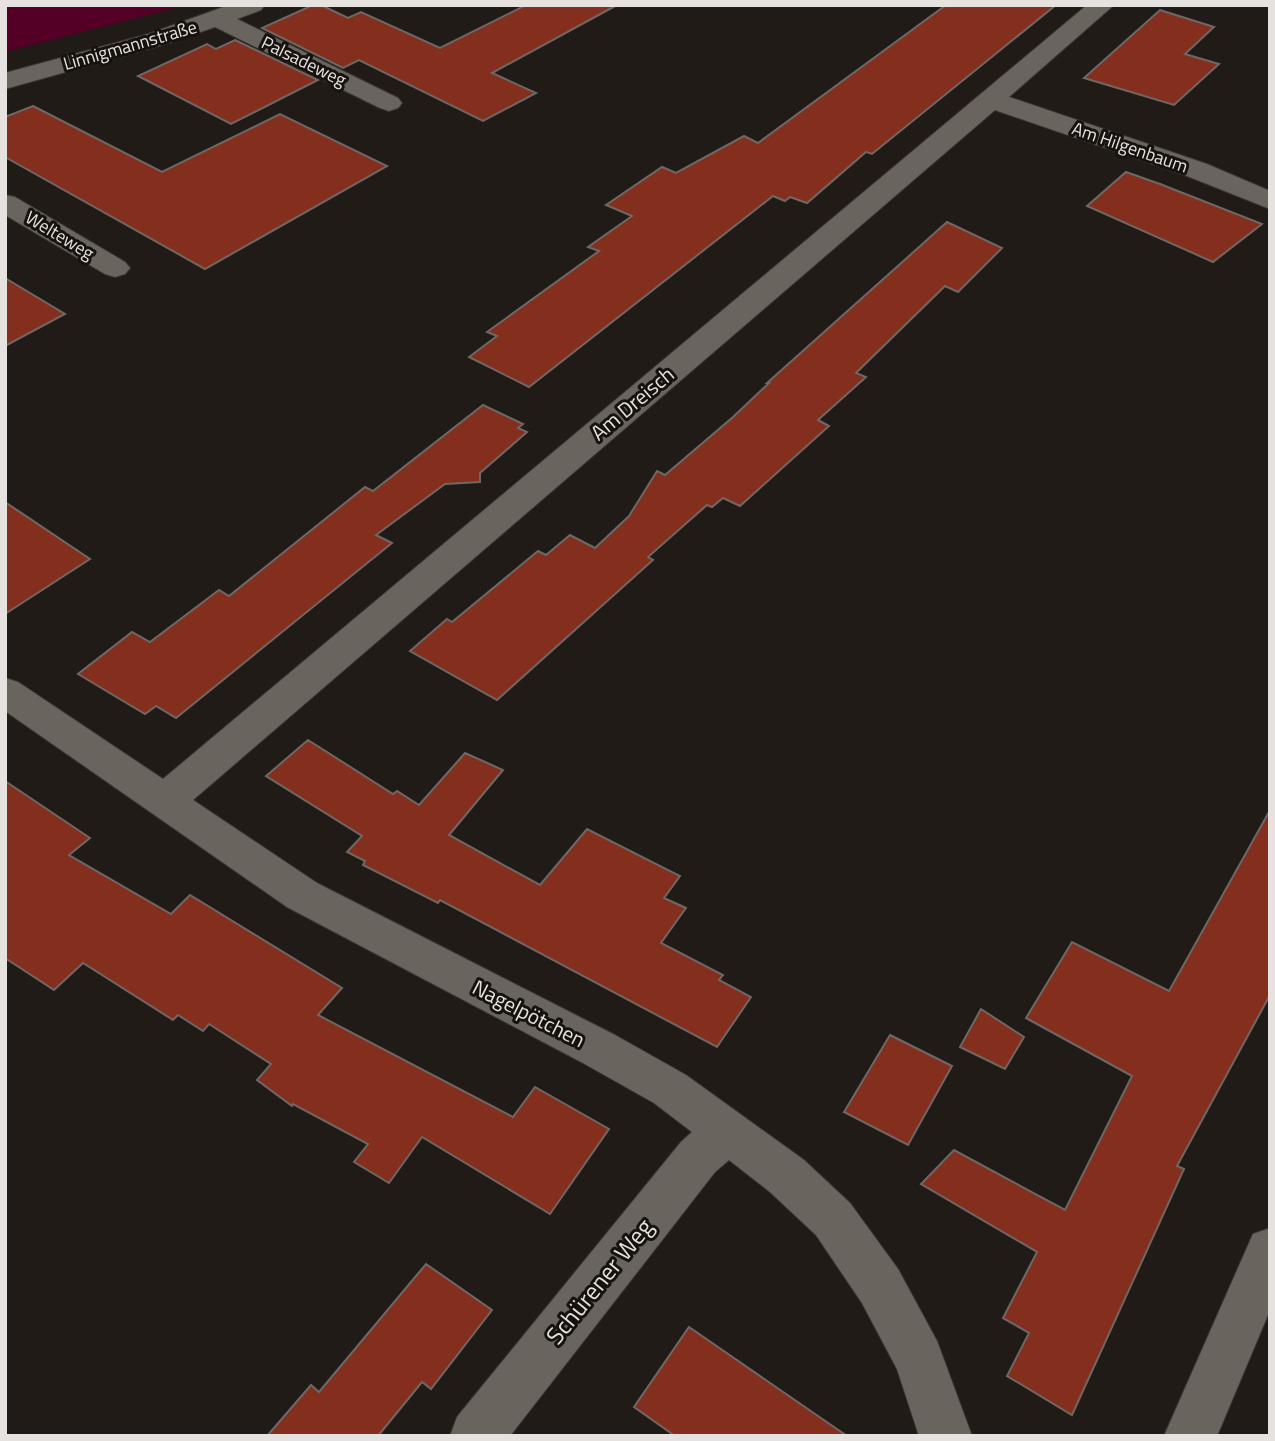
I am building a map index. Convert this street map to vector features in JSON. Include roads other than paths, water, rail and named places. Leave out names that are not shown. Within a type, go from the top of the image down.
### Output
[{"type":"street","name":"Linnigmannstraße","points":[[5,81],[157,39],[253,5]]},
{"type":"street","name":"Am Dreisch","points":[[163,802],[1102,5]]},
{"type":"street","name":"Palsadeweg","points":[[219,19],[389,103]]},
{"type":"street","name":"Am Hilgenbaum","points":[[989,99],[1197,170],[1270,201]]},
{"type":"street","name":"Welteweg","points":[[5,203],[115,268]]},
{"type":"street","name":"Nagelpötchen","points":[[5,692],[302,895],[670,1089],[787,1176],[833,1219],[880,1286],[919,1359],[946,1436]]},
{"type":"street","name":"Schürener Weg","points":[[476,1436],[698,1157],[728,1131]]},
{"type":"street","points":[[1190,1436],[1270,1251]]}]
